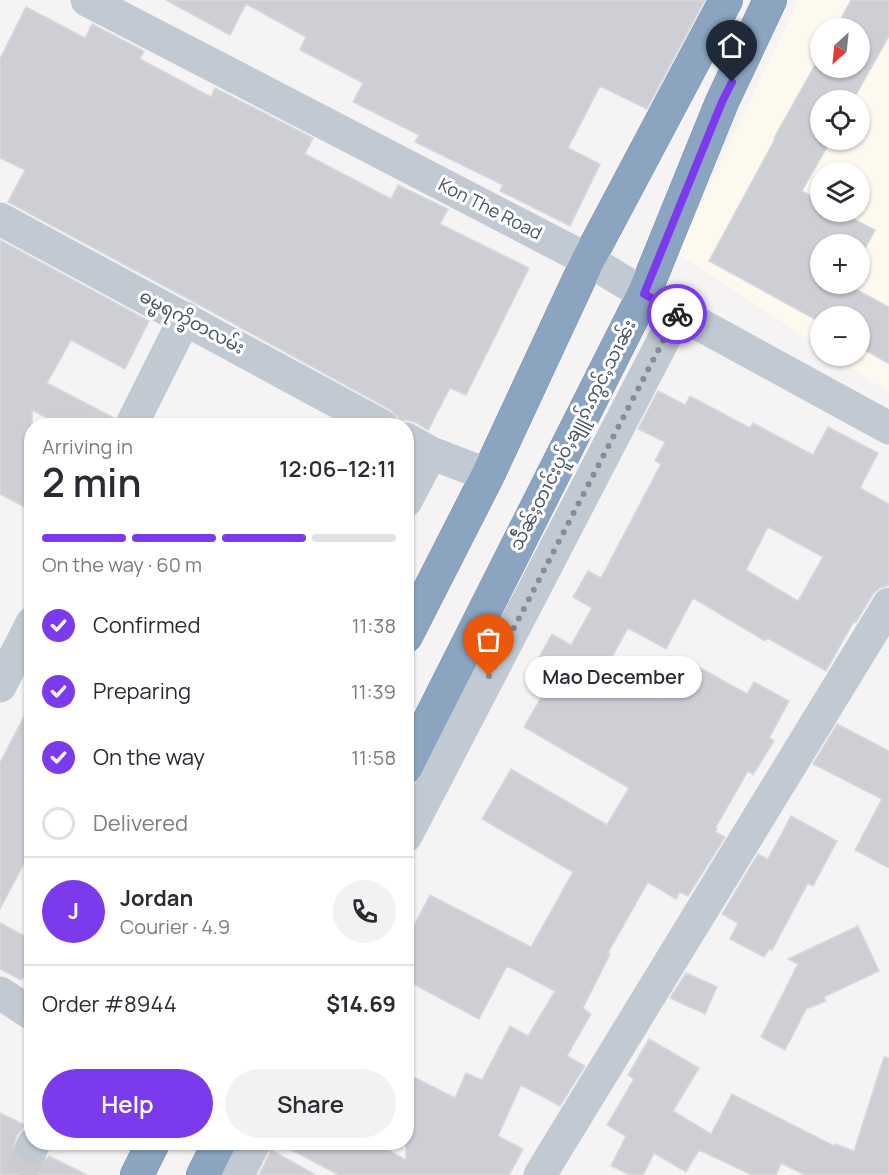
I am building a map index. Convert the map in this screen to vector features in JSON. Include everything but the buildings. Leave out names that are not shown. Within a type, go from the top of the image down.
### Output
[{"type":"highway","points":[[414,620],[488,475],[588,260],[726,0]]},
{"type":"highway","name":"သဵႅၼ်ႈတၢင်းပူဝ်ႇၶျူၵ်ႉဢွင်ႇသၢၼ်း","points":[[414,751],[644,294],[722,102],[770,0]]},
{"type":"highway","points":[[137,1175],[150,1150]]},
{"type":"highway","points":[[203,1175],[216,1150]]},
{"type":"street","name":"Kon The Road","points":[[87,0],[588,260],[644,294],[889,428]]},
{"type":"street","name":"ဓမ္မရက္ခိတလမ်း","points":[[0,219],[367,418]]},
{"type":"street","points":[[414,821],[678,312]]},
{"type":"street","points":[[134,418],[185,318]]},
{"type":"street","points":[[414,467],[419,446],[488,475]]},
{"type":"street","points":[[540,1175],[889,604]]},
{"type":"street","points":[[0,686],[24,639]]},
{"type":"street","points":[[0,993],[24,1009]]},
{"type":"street","points":[[238,1175],[250,1150]]},
{"type":"shaded area","points":[[799,0],[889,0],[889,392],[849,366],[870,366],[870,306],[810,306],[810,340],[677,253]]},
{"type":"tunnel","points":[[20,1175],[31,1150]]},
{"type":"way so far","points":[[489,676],[677,314]]},
{"type":"place","name":"Mao December","points":[[489,676]]},
{"type":"route","points":[[677,314],[678,312],[644,294],[732,82]]}]
